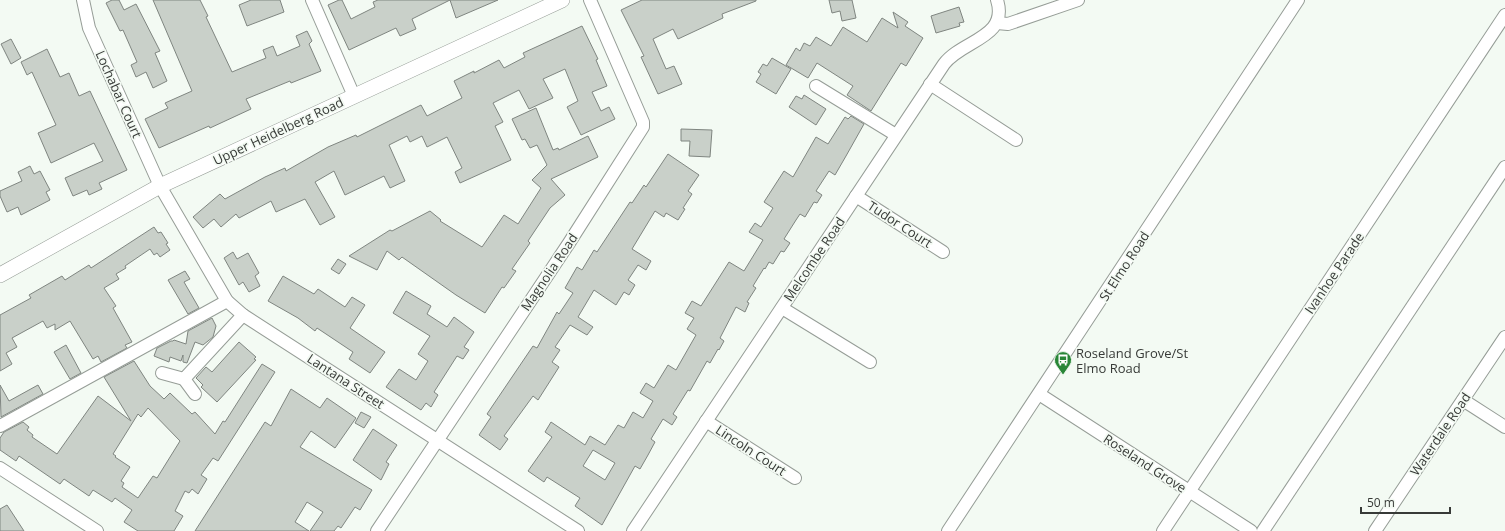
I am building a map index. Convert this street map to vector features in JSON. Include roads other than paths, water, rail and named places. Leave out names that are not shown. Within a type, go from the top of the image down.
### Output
[{"type":"main road","name":"Upper Heidelberg Road","points":[[0,275],[160,186],[562,0]]},
{"type":"street","name":"Lochabar Court","points":[[83,0],[89,28],[160,186]]},
{"type":"street","points":[[312,0],[354,96]]},
{"type":"street","name":"Magnolia Road","points":[[377,531],[569,243],[643,127],[641,118],[590,0]]},
{"type":"street","points":[[997,0],[1000,8],[997,23],[1008,24],[1078,0]]},
{"type":"street","name":"St Elmo Road","points":[[948,531],[1298,0]]},
{"type":"street","name":"Ivanhoe Parade","points":[[1163,531],[1505,15]]},
{"type":"street","name":"Melcombe Road","points":[[634,531],[949,57],[956,51],[988,34],[997,23]]},
{"type":"street","points":[[930,84],[1016,140]]},
{"type":"street","points":[[816,86],[896,135]]},
{"type":"street","points":[[1263,531],[1505,167]]},
{"type":"street","name":"Lantana Street","points":[[160,186],[226,301],[243,315],[578,531]]},
{"type":"street","name":"Tudor Court","points":[[856,196],[943,252]]},
{"type":"street","points":[[0,426],[226,301]]},
{"type":"street","points":[[782,308],[870,362]]},
{"type":"street","points":[[184,379],[243,315]]},
{"type":"street","name":"Waterdale Road","points":[[1377,530],[1505,337]]},
{"type":"street","points":[[162,373],[184,379],[195,394]]},
{"type":"street","name":"Roseland Grove","points":[[1039,394],[1251,531]]},
{"type":"street","points":[[1463,400],[1505,427]]},
{"type":"street","name":"Lincoln Court","points":[[706,421],[795,478]]},
{"type":"street","points":[[0,468],[97,531]]},
{"type":"place","name":"Roseland Grove/St Elmo Road","points":[[1063,375]]}]
